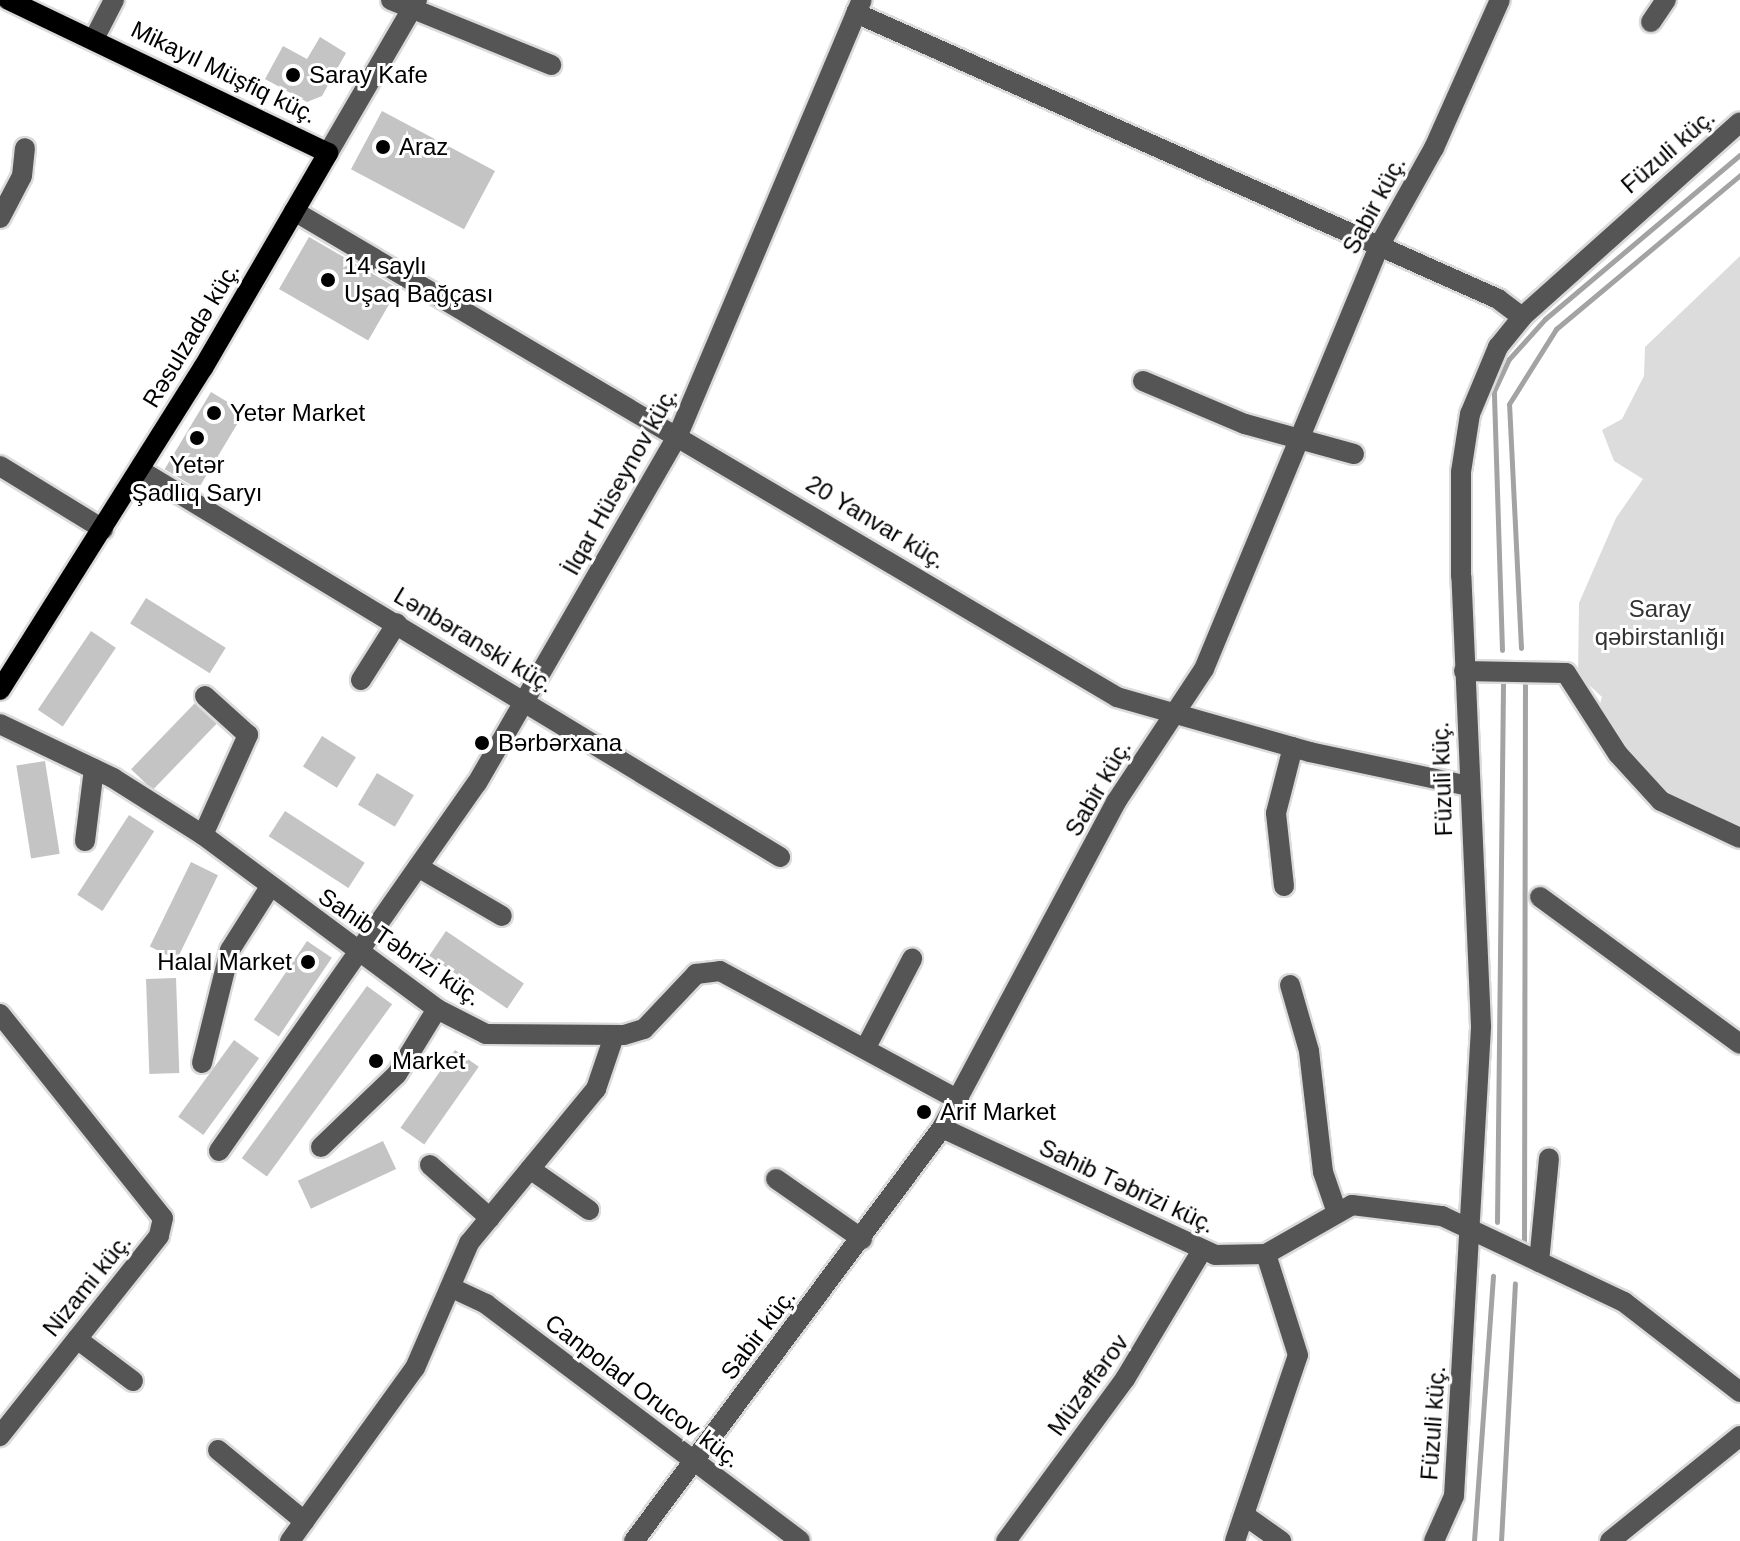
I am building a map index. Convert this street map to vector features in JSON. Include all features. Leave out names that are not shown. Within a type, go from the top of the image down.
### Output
[{"type":"main road","name":"Mikayıl Müşfiq küç.","points":[[8,0],[95,37],[328,153]]},
{"type":"main road","name":"Rəsulzadə küç.","points":[[0,690],[140,470],[328,153]]},
{"type":"street","points":[[95,37],[114,0]]},
{"type":"street","points":[[391,0],[415,4],[551,65]]},
{"type":"street","name":"Sabir küç.","points":[[634,1541],[942,1128],[1116,802],[1204,669],[1296,438],[1378,248],[1434,148],[1500,0]]},
{"type":"street","points":[[1651,22],[1666,0]]},
{"type":"street","name":"Rəsulzadə küç.","points":[[328,153],[415,4]]},
{"type":"street","points":[[859,7],[1378,248],[1498,299],[1522,317]]},
{"type":"street","name":"İlqar Hüseynov küç.","points":[[219,1151],[418,867],[525,701],[678,435],[859,7]]},
{"type":"street","name":"Füzuli küç.","points":[[1434,1541],[1454,1496],[1481,1026],[1464,671],[1461,472],[1470,414],[1498,347],[1522,317],[1740,122]]},
{"type":"street","points":[[0,218],[22,176],[25,148]]},
{"type":"street","name":"20 Yanvar küç.","points":[[294,211],[1117,697],[1173,716],[1293,747],[1468,786]]},
{"type":"street","points":[[1143,381],[1296,438],[1354,454]]},
{"type":"street","points":[[0,466],[103,529]]},
{"type":"street","name":"Lənbəranski küç.","points":[[140,470],[780,857]]},
{"type":"street","points":[[361,680],[397,623]]},
{"type":"street","points":[[1464,671],[1566,673],[1618,754],[1661,801],[1740,838]]},
{"type":"street","points":[[203,835],[248,735],[205,696]]},
{"type":"street","name":"Sahib Təbrizi küç.","points":[[0,724],[94,769],[203,835],[357,953],[437,1009],[502,1037],[614,1036],[644,1029],[696,974],[720,971],[959,1100]]},
{"type":"street","points":[[1284,886],[1276,813],[1293,747]]},
{"type":"street","points":[[85,841],[94,769]]},
{"type":"street","points":[[418,867],[502,916]]},
{"type":"street","points":[[202,1063],[230,950],[270,887]]},
{"type":"street","points":[[1540,897],[1740,1044]]},
{"type":"street","points":[[865,1049],[912,959]]},
{"type":"street","points":[[1290,985],[1311,1062],[1326,1190],[1336,1209]]},
{"type":"street","points":[[321,1147],[397,1074],[437,1009]]},
{"type":"street","name":"Nizami küç.","points":[[0,1014],[163,1218],[159,1236],[0,1436]]},
{"type":"street","points":[[290,1541],[415,1368],[452,1288],[460,1258],[596,1089],[614,1036]]},
{"type":"street","name":"Sahib Təbrizi küç.","points":[[942,1128],[1201,1252],[1266,1254]]},
{"type":"street","points":[[1539,1262],[1549,1158]]},
{"type":"street","points":[[430,1165],[490,1218]]},
{"type":"street","points":[[530,1169],[589,1210]]},
{"type":"street","points":[[776,1179],[862,1239]]},
{"type":"street","points":[[1235,1541],[1247,1517],[1298,1355],[1266,1254],[1336,1209],[1424,1210],[1539,1262],[1624,1302],[1740,1392]]},
{"type":"street","name":"Müzəffərov","points":[[1006,1541],[1142,1354],[1201,1252]]},
{"type":"street","name":"Canpolad Orucov küç.","points":[[452,1288],[486,1304],[800,1541]]},
{"type":"street","points":[[77,1339],[133,1381]]},
{"type":"street","points":[[1610,1541],[1740,1436]]},
{"type":"street","points":[[218,1450],[304,1521]]},
{"type":"street","points":[[1247,1517],[1281,1541]]},
{"type":"green space","name":"Saray qəbirstanlığı","points":[[1740,256],[1740,831],[1674,804],[1598,711],[1602,697],[1578,675],[1579,603],[1616,518],[1643,479],[1614,461],[1602,430],[1622,419],[1644,376],[1645,347]]},
{"type":"building","points":[[320,37],[346,53],[322,96],[307,102],[265,79],[283,46],[307,59]]},
{"type":"building","points":[[382,111],[495,171],[464,229],[351,169]]},
{"type":"building","points":[[309,237],[398,288],[368,340],[279,289]]},
{"type":"building","points":[[211,392],[244,412],[198,489],[165,469]]},
{"type":"building","points":[[146,598],[226,648],[210,673],[130,623]]},
{"type":"building","points":[[91,631],[116,648],[63,727],[38,710]]},
{"type":"building","points":[[195,703],[217,724],[153,790],[131,769]]},
{"type":"building","points":[[322,736],[356,757],[337,788],[303,767]]},
{"type":"building","points":[[45,761],[60,854],[31,858],[16,766]]},
{"type":"building","points":[[377,773],[414,795],[395,827],[358,805]]},
{"type":"building","points":[[285,811],[365,863],[348,888],[269,836]]},
{"type":"building","points":[[129,815],[154,831],[102,911],[77,895]]},
{"type":"building","points":[[191,862],[218,875],[177,960],[150,946]]},
{"type":"building","points":[[446,931],[524,984],[507,1008],[429,956]]},
{"type":"building","points":[[307,941],[332,958],[279,1037],[254,1020]]},
{"type":"building","points":[[176,978],[179,1073],[149,1074],[146,979]]},
{"type":"building","points":[[367,986],[392,1004],[267,1177],[242,1158]]},
{"type":"building","points":[[234,1040],[259,1058],[203,1135],[178,1117]]},
{"type":"building","points":[[455,1050],[479,1067],[424,1144],[401,1128]]},
{"type":"building","points":[[383,1141],[396,1169],[311,1209],[298,1181]]},
{"type":"waterway","points":[[1502,650],[1494,391],[1509,359],[1545,319],[1740,155]]},
{"type":"waterway","points":[[1521,648],[1509,404],[1556,329],[1740,175]]},
{"type":"waterway","points":[[1497,1222],[1503,684]]},
{"type":"waterway","points":[[1524,1244],[1525,684]]},
{"type":"waterway","points":[[1474,1541],[1493,1276]]},
{"type":"waterway","points":[[1501,1541],[1515,1283]]},
{"type":"place","name":"Saray Kafe","points":[[293,75]]},
{"type":"place","name":"Araz","points":[[383,147]]},
{"type":"place","name":"14 saylı Uşaq Bağçası","points":[[328,280]]},
{"type":"place","name":"Yetər Market","points":[[214,413]]},
{"type":"place","name":"Yetər Şadlıq Saryı","points":[[197,438]]},
{"type":"place","name":"Bərbərxana","points":[[482,743]]},
{"type":"place","name":"Halal Market","points":[[308,962]]},
{"type":"place","name":"Market","points":[[376,1061]]},
{"type":"place","name":"Arif Market","points":[[924,1112]]}]
